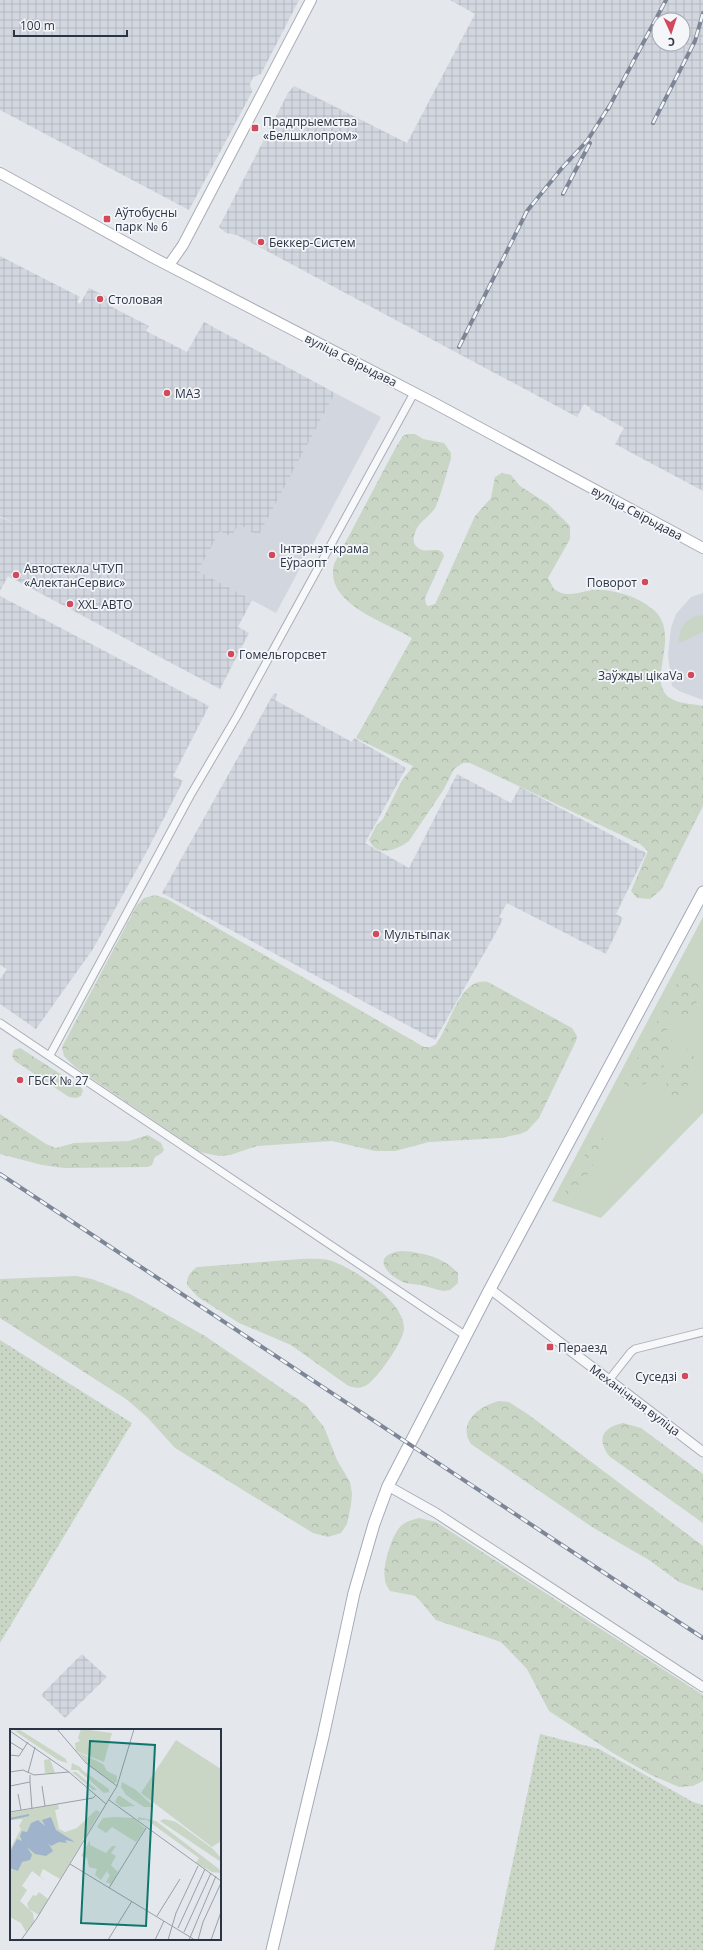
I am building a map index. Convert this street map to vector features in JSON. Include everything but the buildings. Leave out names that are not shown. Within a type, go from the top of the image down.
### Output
[{"type":"main road","points":[[169,265],[183,245],[311,0]]},
{"type":"main road","name":"вуліца Свірыдава","points":[[0,173],[169,265],[414,393],[703,548]]},
{"type":"main road","points":[[272,1950],[323,1737],[354,1593],[374,1524],[388,1486],[490,1289],[703,892]]},
{"type":"street","points":[[50,1055],[190,796],[237,716],[414,393]]},
{"type":"street","points":[[0,1023],[50,1055],[466,1336]]},
{"type":"street","name":"Механічная вуліца","points":[[490,1289],[703,1452]]},
{"type":"street","points":[[609,1380],[635,1349],[703,1332]]},
{"type":"street","points":[[388,1486],[442,1517],[703,1687]]},
{"type":"shaded area","points":[[0,0],[299,0],[261,74],[253,77],[250,84],[252,92],[189,210],[0,110]]},
{"type":"shaded area","points":[[450,0],[703,0],[703,491],[615,444],[624,428],[590,409],[591,408],[584,404],[577,417],[237,235],[226,233],[219,227],[288,93],[294,86],[407,143],[475,14]]},
{"type":"shaded area","points":[[0,256],[80,297],[77,302],[80,304],[89,288],[111,299],[108,305],[149,326],[146,331],[187,352],[204,322],[335,393],[258,536],[239,524],[231,537],[220,531],[198,571],[252,600],[238,627],[249,633],[220,689],[8,576],[0,591],[0,517],[15,524],[0,516]]},
{"type":"shaded area","points":[[335,393],[381,417],[276,613],[198,571],[220,530],[239,524],[258,535]]},
{"type":"shaded area","points":[[703,593],[703,700],[679,691],[672,686],[668,655],[671,628],[676,614],[691,597]]},
{"type":"shaded area","points":[[0,596],[209,706],[173,776],[183,781],[147,851],[93,949],[36,1029],[0,1004],[0,979],[7,969],[0,965]]},
{"type":"shaded area","points":[[274,693],[277,694],[275,700],[352,742],[354,738],[406,768],[365,843],[409,868],[457,774],[511,803],[520,787],[646,853],[616,914],[623,918],[606,954],[507,903],[499,917],[503,919],[435,1040],[162,893]]},
{"type":"shaded area","points":[[82,1654],[107,1677],[65,1718],[41,1695]]},
{"type":"green space","points":[[407,434],[415,434],[423,439],[444,443],[451,453],[451,459],[436,506],[419,525],[414,536],[415,544],[420,549],[437,550],[443,553],[444,556],[425,598],[428,606],[435,604],[475,516],[491,498],[495,477],[502,473],[511,475],[520,486],[548,504],[570,526],[570,539],[548,578],[554,589],[564,594],[602,590],[626,595],[649,606],[655,611],[662,622],[665,635],[661,685],[666,695],[676,701],[703,706],[703,806],[661,890],[650,899],[637,898],[631,891],[648,851],[640,844],[470,763],[463,763],[454,769],[444,789],[409,841],[399,847],[388,851],[382,851],[373,846],[369,840],[376,826],[383,819],[401,782],[413,766],[356,738],[412,638],[373,618],[347,601],[338,590],[333,578],[334,564],[396,447],[403,436]]},
{"type":"green space","points":[[703,615],[703,632],[679,643],[680,632],[685,623],[692,618]]},
{"type":"green space","points":[[155,895],[167,899],[424,1047],[435,1045],[462,995],[478,982],[488,982],[572,1028],[577,1036],[576,1041],[539,1118],[527,1131],[520,1134],[501,1138],[429,1142],[395,1151],[375,1151],[332,1141],[257,1146],[230,1155],[219,1156],[200,1152],[75,1067],[64,1056],[62,1047],[137,905],[144,898]]},
{"type":"green space","points":[[703,917],[703,1113],[601,1218],[552,1201]]},
{"type":"green space","points":[[687,970],[702,978],[702,987],[697,1003],[685,1016],[674,1018],[669,1021],[667,1031],[674,1044],[672,1051],[655,1081],[637,1086],[626,1098],[621,1097],[620,1091],[648,1037],[673,995],[680,973]]},
{"type":"green space","points":[[20,1048],[81,1087],[83,1090],[81,1096],[76,1098],[69,1097],[15,1061],[12,1056],[14,1050]]},
{"type":"green space","points":[[687,1049],[692,1051],[694,1057],[694,1065],[690,1081],[681,1094],[668,1098],[663,1094],[664,1088],[683,1052]]},
{"type":"green space","points":[[0,1114],[46,1144],[56,1148],[74,1143],[129,1141],[148,1135],[161,1143],[164,1150],[155,1157],[152,1165],[148,1167],[64,1168],[42,1165],[0,1154]]},
{"type":"green space","points":[[599,1136],[604,1139],[604,1144],[577,1194],[574,1197],[569,1197],[565,1190],[567,1185],[594,1139]]},
{"type":"green space","points":[[402,1251],[425,1254],[447,1263],[458,1273],[458,1283],[450,1290],[444,1291],[405,1283],[391,1275],[384,1265],[384,1260],[386,1256],[392,1253]]},
{"type":"green space","points":[[301,1259],[328,1260],[353,1271],[388,1298],[402,1319],[404,1329],[399,1343],[376,1377],[365,1386],[356,1388],[347,1385],[291,1345],[239,1323],[198,1297],[187,1285],[189,1274],[197,1267]]},
{"type":"green space","points":[[76,1276],[92,1279],[130,1294],[205,1336],[306,1405],[324,1427],[337,1460],[350,1482],[352,1494],[351,1505],[347,1524],[341,1533],[328,1537],[313,1533],[175,1448],[147,1417],[126,1399],[0,1318],[0,1279]]},
{"type":"green space","points":[[0,1340],[132,1423],[0,1643]]},
{"type":"green space","points":[[499,1401],[509,1402],[529,1415],[703,1546],[703,1591],[679,1582],[649,1560],[592,1527],[471,1444],[467,1436],[468,1422],[478,1411],[491,1403]]},
{"type":"green space","points":[[623,1423],[641,1428],[703,1474],[703,1523],[609,1456],[605,1450],[602,1439],[606,1431],[611,1427]]},
{"type":"green space","points":[[419,1518],[436,1522],[703,1695],[703,1781],[693,1786],[679,1787],[651,1775],[613,1753],[549,1711],[527,1669],[501,1642],[436,1620],[416,1596],[390,1591],[384,1574],[386,1559],[391,1543],[401,1526],[407,1522]]},
{"type":"green space","points":[[540,1734],[599,1749],[693,1802],[703,1805],[703,1950],[494,1950]]},
{"type":"railway","points":[[608,109],[666,0]]},
{"type":"railway","points":[[653,123],[695,41],[703,13]]},
{"type":"railway","points":[[459,347],[527,211],[562,168],[587,141],[610,105]]},
{"type":"railway","points":[[563,194],[590,143]]},
{"type":"railway","points":[[0,1174],[703,1638]]},
{"type":"place","name":"Прадпрыемства «Белшклопром»","points":[[255,128]]},
{"type":"place","name":"Аўтобусны парк № 6","points":[[107,219]]},
{"type":"place","name":"Беккер-Систем","points":[[261,242]]},
{"type":"place","name":"Столовая","points":[[100,299]]},
{"type":"place","name":"МАЗ","points":[[167,393]]},
{"type":"place","name":"Інтэрнэт-крама Еўраопт","points":[[272,555]]},
{"type":"place","name":"Автостекла ЧТУП «АлектанСервис»","points":[[16,575]]},
{"type":"place","name":"Поворот","points":[[645,582]]},
{"type":"place","name":"XXL АВТО","points":[[70,604]]},
{"type":"place","name":"Гомельгорсвет","points":[[231,654]]},
{"type":"place","name":"Заўжды цікаVа","points":[[691,675]]},
{"type":"place","name":"Мультыпак","points":[[376,934]]},
{"type":"place","name":"ГБСК № 27","points":[[20,1080]]},
{"type":"place","name":"Пераезд","points":[[550,1347]]},
{"type":"place","name":"Суседзі","points":[[685,1376]]}]
